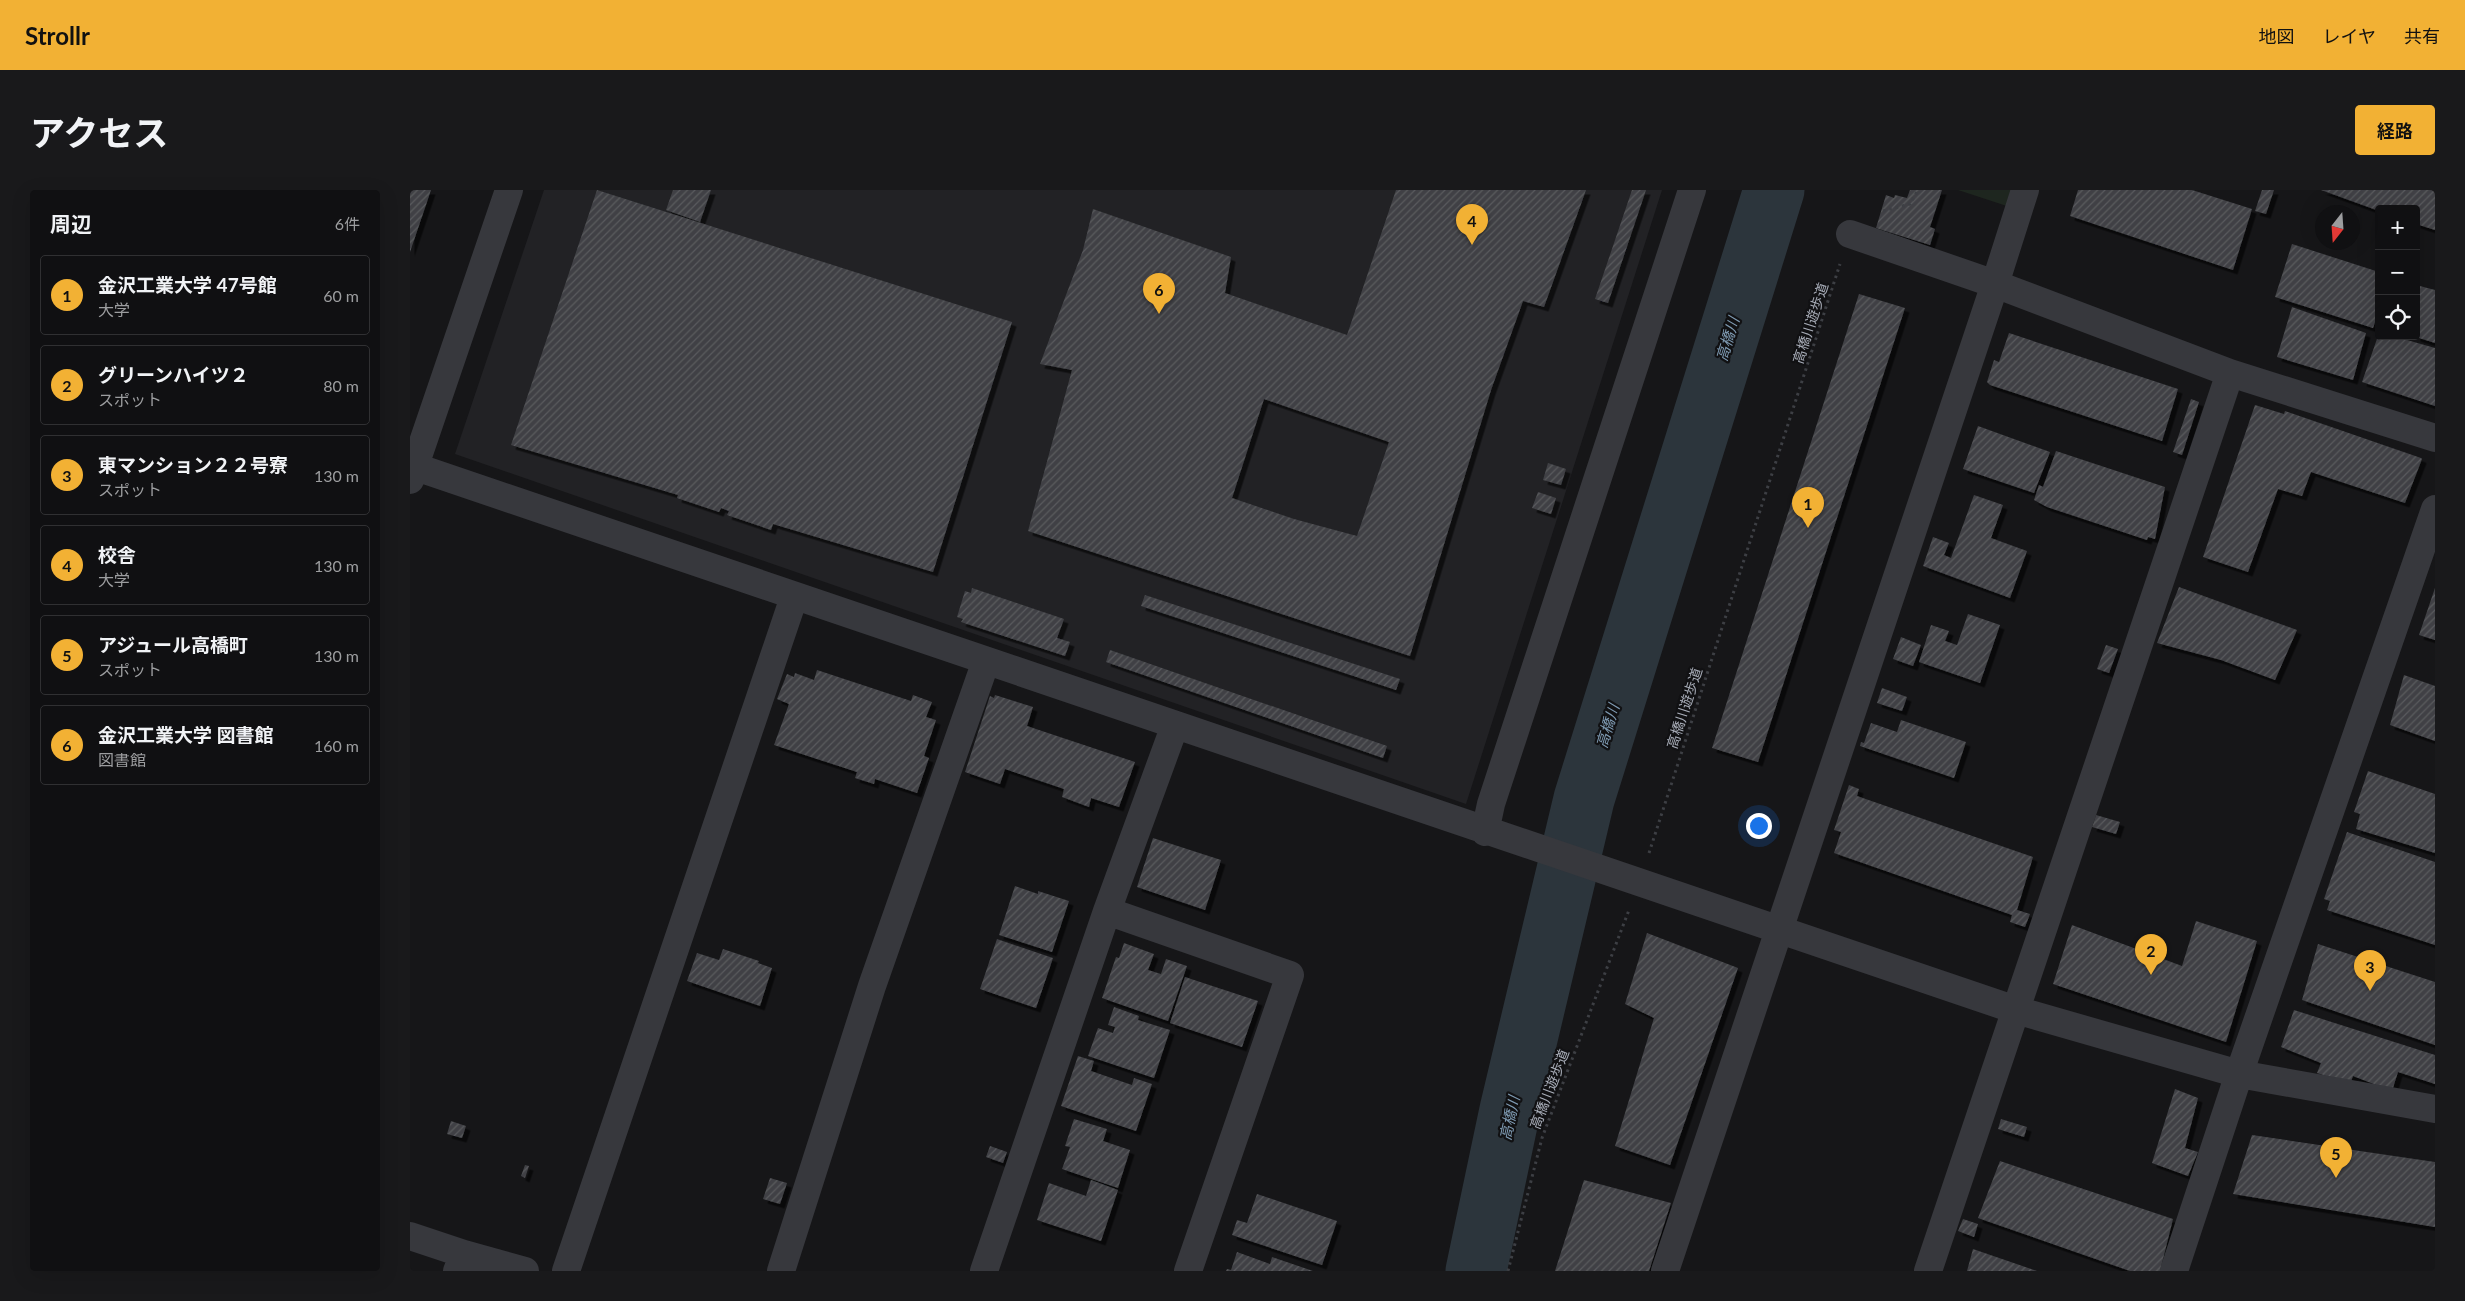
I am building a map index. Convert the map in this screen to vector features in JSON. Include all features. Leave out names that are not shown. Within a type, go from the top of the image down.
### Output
[{"type":"street","points":[[509,190],[412,470],[986,661],[1485,832],[1632,879],[2016,1010],[2239,1074],[2435,1109]]},
{"type":"street","points":[[1485,832],[1491,804],[1692,190]]},
{"type":"street","points":[[1665,1271],[2025,190]]},
{"type":"street","points":[[1850,234],[1995,284],[2230,373],[2435,438]]},
{"type":"street","points":[[1928,1271],[2230,373]]},
{"type":"street","points":[[2174,1271],[2239,1074],[2435,509]]},
{"type":"street","points":[[566,1271],[794,597]]},
{"type":"street","points":[[781,1271],[872,986],[986,661]]},
{"type":"street","points":[[984,1271],[1107,911],[1175,725]]},
{"type":"street","points":[[1107,911],[1290,975],[1188,1271]]},
{"type":"street","points":[[410,1236],[461,1263],[525,1271]]},
{"type":"path","name":"高橋川遊歩道","points":[[1508,1271],[1542,1138],[1632,879],[1855,219],[1910,204],[1918,190]]},
{"type":"shaded area","points":[[544,190],[1662,190],[1466,804],[455,454]]},
{"type":"shaded area","points":[[1958,190],[2025,190],[2019,210]]},
{"type":"building","points":[[410,190],[431,190],[410,252]]},
{"type":"building","points":[[597,190],[1012,322],[933,572],[773,524],[771,530],[727,515],[729,511],[721,508],[719,512],[677,498],[678,495],[511,445]]},
{"type":"building","points":[[673,190],[711,190],[700,222],[666,210]]},
{"type":"building","points":[[1396,190],[1586,190],[1544,307],[1523,301],[1491,390],[1410,656],[1028,531],[1072,370],[1040,364],[1083,250],[1093,209],[1231,257],[1225,293],[1347,335]],"holes":[[[1264,399],[1389,442],[1357,536],[1294,519],[1232,498]]]},
{"type":"building","points":[[1632,190],[1646,190],[1608,303],[1595,299]]},
{"type":"building","points":[[1910,190],[1942,190],[1930,227],[1935,229],[1930,245],[1876,228],[1886,195],[1894,198],[1895,195],[1907,198]]},
{"type":"building","points":[[2078,190],[2192,190],[2252,209],[2233,270],[2070,216]]},
{"type":"building","points":[[2262,190],[2274,190],[2266,214],[2255,211]]},
{"type":"building","points":[[2321,190],[2435,190],[2435,230],[2420,225],[2420,205],[2375,205],[2375,210]]},
{"type":"building","points":[[2292,244],[2375,271],[2375,322],[2373,328],[2275,297]]},
{"type":"building","points":[[2420,286],[2435,290],[2435,343],[2420,338]]},
{"type":"building","points":[[1859,294],[1905,308],[1758,762],[1712,748]]},
{"type":"building","points":[[2292,307],[2366,333],[2353,380],[2277,357]]},
{"type":"building","points":[[2009,333],[2178,389],[2162,441],[1990,385],[1987,382],[1994,360],[1999,362]]},
{"type":"building","points":[[2377,340],[2407,340],[2435,348],[2435,406],[2362,382]]},
{"type":"building","points":[[2191,399],[2199,402],[2182,455],[2173,452]]},
{"type":"building","points":[[2255,405],[2284,414],[2285,411],[2421,458],[2405,503],[2311,472],[2302,496],[2278,489],[2248,572],[2203,557]]},
{"type":"building","points":[[1978,426],[2050,452],[2034,493],[1963,469]]},
{"type":"building","points":[[2056,451],[2165,487],[2155,539],[2148,537],[2147,540],[2047,507],[2034,500],[2039,485],[2043,487]]},
{"type":"building","points":[[1548,463],[1566,469],[1561,485],[1543,480]]},
{"type":"building","points":[[1538,492],[1556,498],[1551,514],[1532,508]]},
{"type":"building","points":[[1974,495],[2003,505],[1991,538],[2027,551],[2010,598],[1923,566],[1933,537],[1949,543],[1944,555],[1951,558]]},
{"type":"building","points":[[2179,587],[2297,630],[2275,680],[2221,660],[2157,643]]},
{"type":"building","points":[[972,588],[1064,619],[1057,638],[1070,642],[1065,656],[961,622],[963,619],[957,617],[965,591],[971,593]]},
{"type":"building","points":[[2435,588],[2435,640],[2419,635]]},
{"type":"building","points":[[1145,595],[1400,679],[1396,690],[1141,606]]},
{"type":"building","points":[[1968,614],[2000,625],[1980,683],[1919,662],[1931,625],[1949,631],[1945,641],[1957,645]]},
{"type":"building","points":[[1901,637],[1921,645],[1913,666],[1893,659]]},
{"type":"building","points":[[2106,645],[2118,649],[2109,673],[2097,669]]},
{"type":"building","points":[[1110,650],[1387,746],[1383,758],[1106,662]]},
{"type":"building","points":[[817,670],[911,701],[913,695],[932,702],[926,717],[936,720],[924,756],[929,758],[917,793],[875,779],[874,784],[855,778],[857,772],[774,745],[789,704],[777,699],[787,674],[794,677],[795,673],[814,680]]},
{"type":"building","points":[[2404,675],[2435,686],[2435,741],[2390,725]]},
{"type":"building","points":[[1882,688],[1907,697],[1902,711],[1877,703]]},
{"type":"building","points":[[995,695],[1033,707],[1027,726],[1135,762],[1119,807],[1091,798],[1089,807],[1062,797],[1064,789],[1005,769],[1000,784],[965,772],[990,696],[994,698]]},
{"type":"building","points":[[1901,720],[1966,742],[1954,778],[1860,746],[1861,742],[1864,743],[1871,723],[1897,732]]},
{"type":"building","points":[[2368,771],[2435,794],[2435,853],[2356,829],[2360,814],[2354,812]]},
{"type":"building","points":[[1849,785],[1859,789],[1857,796],[2033,857],[2017,910],[2030,914],[2025,927],[2010,922],[2012,915],[1834,853],[1841,832],[1834,830]]},
{"type":"building","points":[[2096,815],[2120,822],[2116,834],[2092,827]]},
{"type":"building","points":[[2347,832],[2435,862],[2435,945],[2327,910],[2330,901],[2324,899]]},
{"type":"building","points":[[1153,838],[1221,860],[1205,910],[1137,887]]},
{"type":"building","points":[[1015,886],[1038,894],[1038,891],[1069,901],[1052,952],[999,935]]},
{"type":"building","points":[[2196,921],[2257,941],[2226,1042],[2053,984],[2072,925],[2182,966]]},
{"type":"building","points":[[1647,933],[1738,968],[1670,1165],[1615,1146],[1654,1018],[1625,1004]]},
{"type":"building","points":[[997,939],[1053,958],[1036,1008],[980,989]]},
{"type":"building","points":[[1124,943],[1154,954],[1148,970],[1161,974],[1166,959],[1187,966],[1168,1021],[1102,998],[1116,957],[1119,958]]},
{"type":"building","points":[[2318,944],[2435,982],[2435,1045],[2302,1000]]},
{"type":"building","points":[[723,949],[759,961],[758,963],[772,968],[760,1006],[687,981],[697,953],[719,960]]},
{"type":"building","points":[[1185,977],[1258,1001],[1242,1047],[1170,1023]]},
{"type":"building","points":[[1114,1007],[1139,1016],[1138,1020],[1170,1030],[1154,1078],[1088,1056],[1098,1028],[1113,1033],[1115,1027],[1108,1025]]},
{"type":"building","points":[[2294,1010],[2435,1055],[2435,1084],[2398,1072],[2392,1091],[2353,1076],[2350,1084],[2317,1073],[2321,1063],[2281,1047]]},
{"type":"building","points":[[1078,1056],[1094,1061],[1091,1071],[1132,1085],[1134,1078],[1152,1084],[1136,1131],[1061,1106]]},
{"type":"building","points":[[2175,1089],[2198,1098],[2185,1148],[2198,1152],[2188,1176],[2152,1163]]},
{"type":"building","points":[[1074,1119],[1107,1129],[1103,1141],[1130,1150],[1118,1188],[1062,1169],[1070,1147],[1065,1146]]},
{"type":"building","points":[[2001,1119],[2027,1127],[2024,1137],[1998,1129]]},
{"type":"building","points":[[451,1121],[466,1126],[462,1138],[447,1134]]},
{"type":"building","points":[[2252,1135],[2435,1162],[2435,1227],[2233,1194]]},
{"type":"building","points":[[990,1146],[1007,1152],[1003,1163],[986,1157]]},
{"type":"building","points":[[2000,1161],[2173,1219],[2160,1271],[2130,1271],[1978,1218]]},
{"type":"building","points":[[525,1165],[529,1166],[525,1178],[521,1176]]},
{"type":"building","points":[[770,1178],[787,1183],[780,1204],[763,1199]]},
{"type":"building","points":[[1091,1180],[1118,1190],[1101,1241],[1037,1220],[1049,1183],[1086,1196]]},
{"type":"building","points":[[1584,1180],[1671,1203],[1649,1271],[1555,1271]]},
{"type":"building","points":[[1257,1194],[1337,1221],[1322,1265],[1232,1235],[1237,1220],[1247,1223]]},
{"type":"building","points":[[1963,1219],[1978,1224],[1974,1237],[1958,1231]]},
{"type":"building","points":[[1973,1249],[2037,1271],[1967,1271]]},
{"type":"building","points":[[1237,1252],[1270,1264],[1272,1257],[1313,1271],[1226,1271],[1227,1269],[1231,1270]]},
{"type":"waterway","name":"高橋川","points":[[1476,1271],[1510,1110],[1584,799],[1774,190]]},
{"type":"place","name":"校舎","points":[[1472,245]]},
{"type":"place","name":"金沢工業大学 図書館","points":[[1159,314]]},
{"type":"place","name":"金沢工業大学 47号館","points":[[1808,528]]},
{"type":"place","name":"グリーンハイツ２","points":[[2151,975]]},
{"type":"place","name":"東マンション２２号寮","points":[[2370,991]]},
{"type":"place","name":"アジュール高橋町","points":[[2336,1178]]}]
